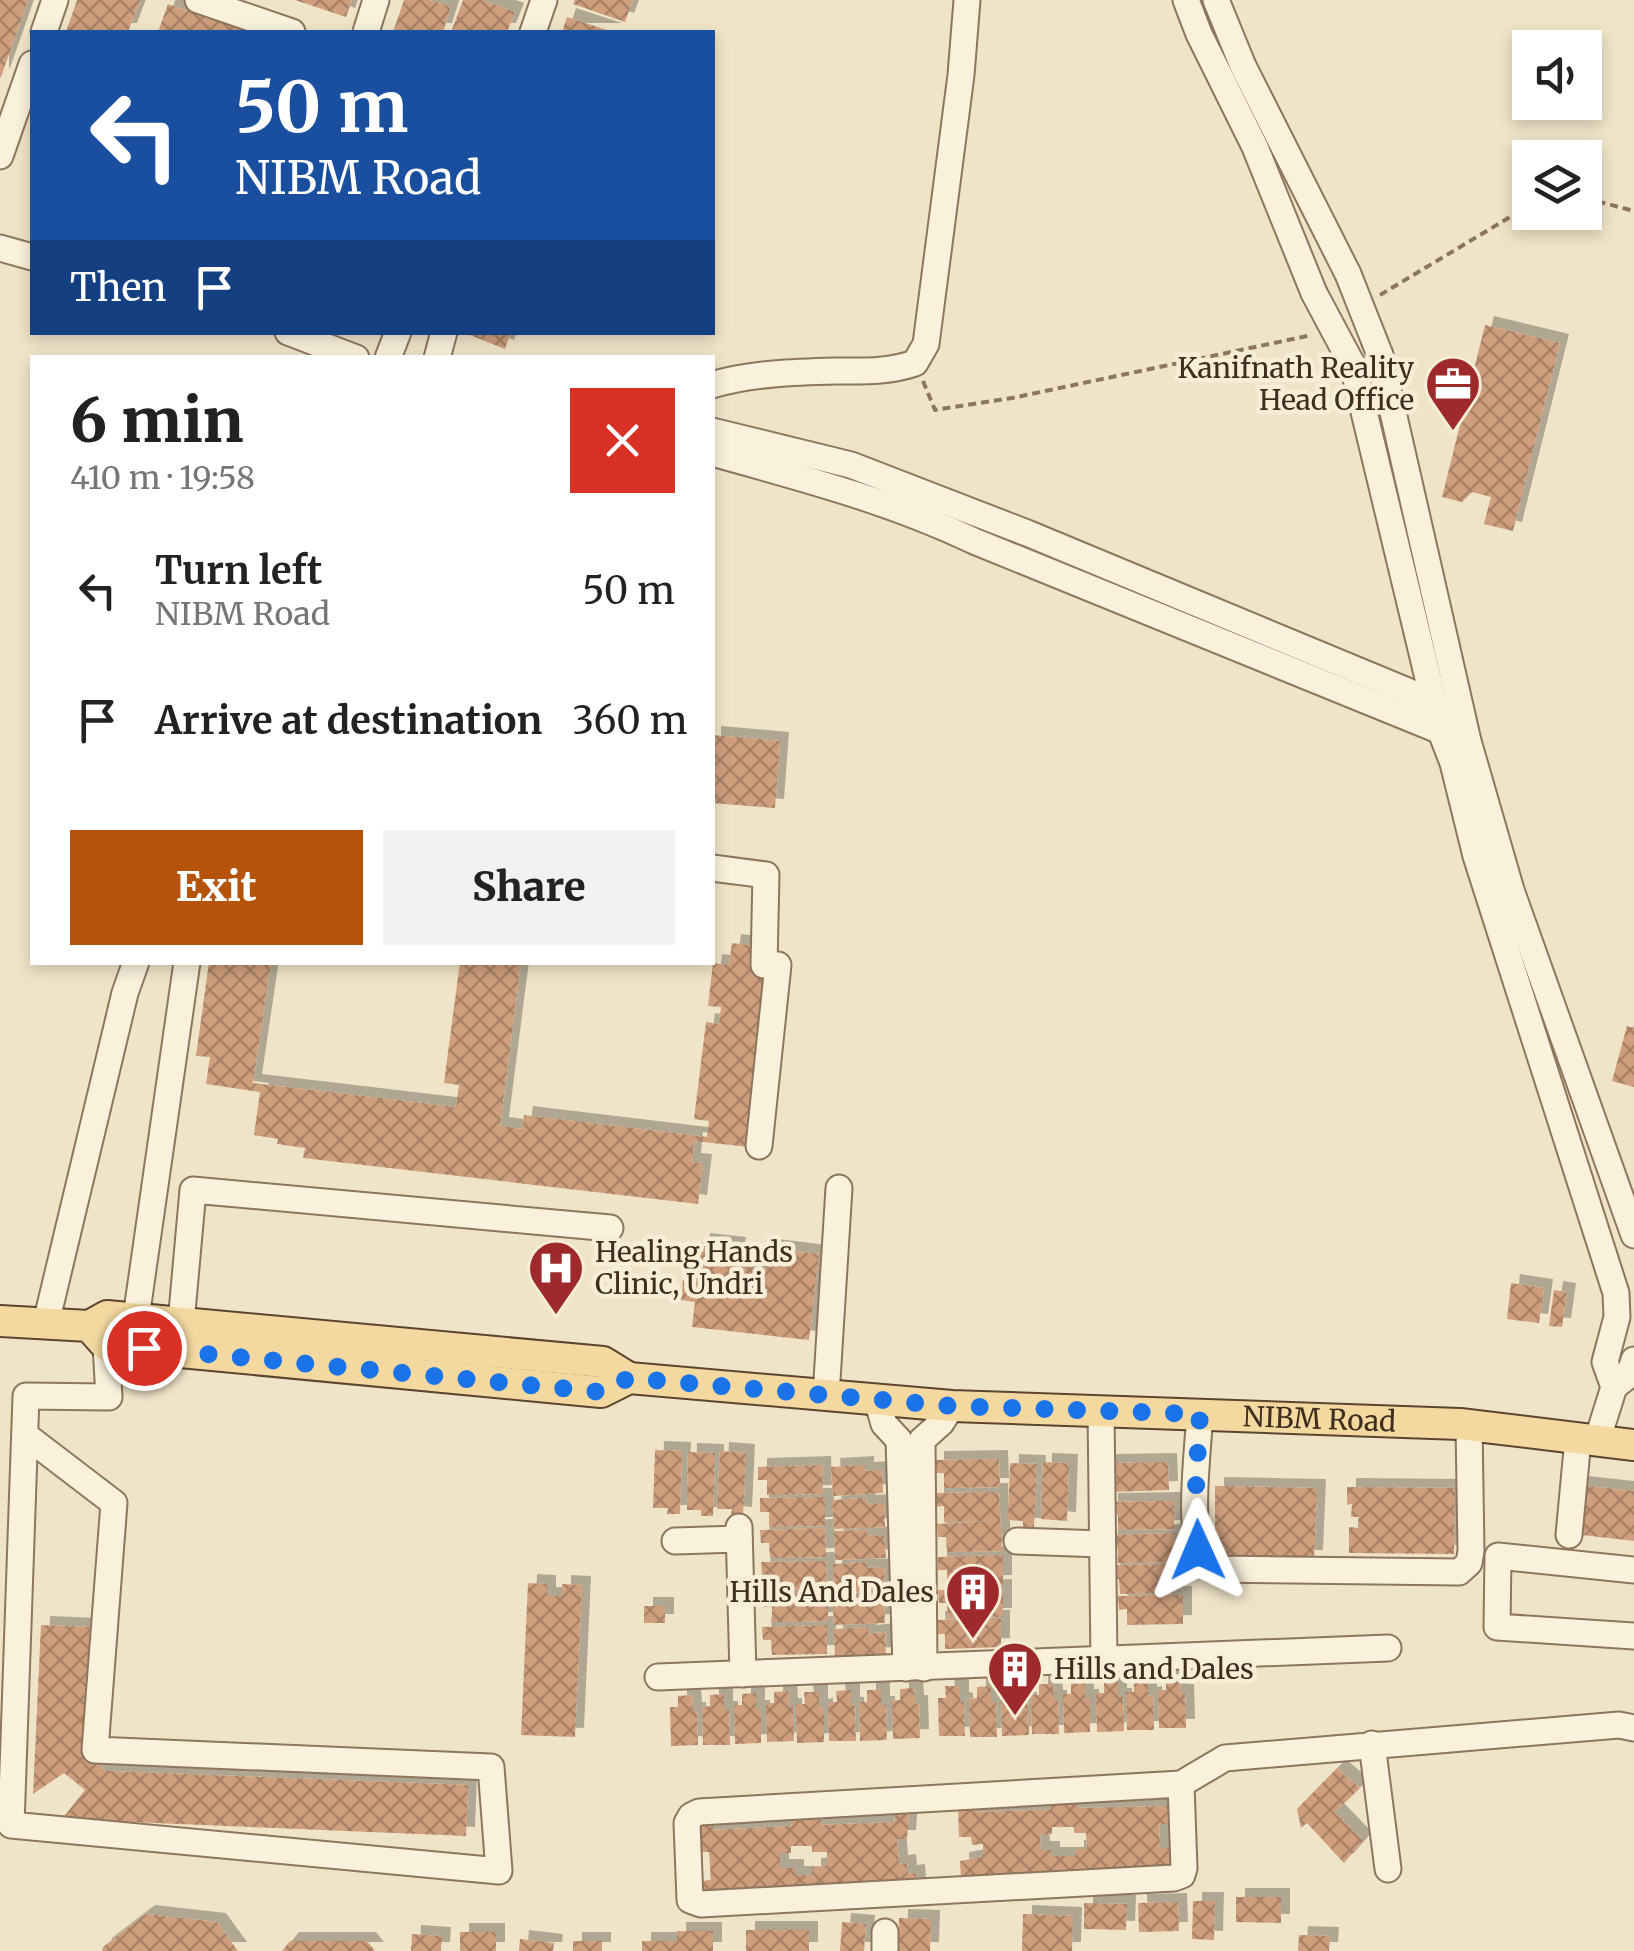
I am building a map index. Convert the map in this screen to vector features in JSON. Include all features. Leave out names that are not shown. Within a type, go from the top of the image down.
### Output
[{"type":"main road","points":[[97,1335],[107,1316],[136,1318],[604,1362],[629,1378]]},
{"type":"main road","name":"NIBM Road","points":[[0,1320],[46,1323],[97,1335],[601,1392],[629,1378],[952,1406],[1469,1425],[1634,1445]]},
{"type":"street","points":[[45,30],[55,0]]},
{"type":"street","points":[[198,0],[286,30]]},
{"type":"street","points":[[367,30],[376,0]]},
{"type":"street","points":[[533,30],[544,0]]},
{"type":"street","points":[[715,384],[799,374],[892,371],[915,363],[926,344],[961,74],[966,0]]},
{"type":"street","points":[[1186,0],[1255,148],[1314,293],[1353,366],[1441,732],[1454,763],[1476,856],[1616,1294],[1617,1317],[1606,1362],[1614,1386]]},
{"type":"street","points":[[1216,0],[1243,66],[1348,274],[1380,354],[1468,741],[1511,890],[1634,1235]]},
{"type":"street","points":[[0,156],[30,70]]},
{"type":"street","points":[[0,248],[30,256]]},
{"type":"street","points":[[296,335],[348,355]]},
{"type":"street","points":[[715,432],[850,465],[1027,533],[1436,704],[1464,712]]},
{"type":"street","points":[[715,454],[840,488],[918,515],[974,542],[1468,741]]},
{"type":"street","points":[[715,868],[766,875],[764,965],[778,965],[759,1146]]},
{"type":"street","points":[[46,1323],[135,965]]},
{"type":"street","points":[[136,1318],[186,965]]},
{"type":"street","points":[[826,1396],[839,1188]]},
{"type":"street","points":[[180,1322],[193,1190],[610,1228]]},
{"type":"street","points":[[25,1435],[114,1503],[95,1750],[490,1767],[499,1871],[11,1825],[26,1396],[109,1397],[97,1335]]},
{"type":"street","points":[[1569,1535],[1587,1440],[1614,1386],[1629,1375],[1634,1360]]},
{"type":"street","points":[[877,1400],[884,1424],[899,1440],[912,1546],[915,1668]]},
{"type":"street","points":[[912,1546],[922,1440],[952,1406]]},
{"type":"street","points":[[1101,1410],[1104,1662]]},
{"type":"street","points":[[1200,1414],[1198,1550],[1201,1562],[1212,1568],[1458,1572],[1469,1563],[1472,1551],[1469,1425]]},
{"type":"street","points":[[675,1541],[739,1533],[742,1674]]},
{"type":"street","points":[[1017,1542],[1102,1544]]},
{"type":"street","points":[[1634,1570],[1498,1556],[1497,1627],[1634,1636]]},
{"type":"street","points":[[658,1677],[1388,1648]]},
{"type":"street","points":[[1182,1784],[1184,1868],[1182,1875],[1174,1878],[701,1904],[690,1900],[687,1824],[698,1812],[1182,1784],[1225,1758],[1619,1725],[1634,1728]]},
{"type":"street","points":[[1372,1744],[1388,1869]]},
{"type":"path","points":[[1602,203],[1634,211]]},
{"type":"path","points":[[1381,295],[1512,216]]},
{"type":"path","points":[[915,363],[935,410],[1012,398],[1317,334]]},
{"type":"building","points":[[0,0],[28,0],[1,77],[0,77]]},
{"type":"building","points":[[77,0],[140,0],[129,30],[67,30]]},
{"type":"building","points":[[295,0],[352,0],[346,17]]},
{"type":"building","points":[[404,0],[429,0],[451,7],[444,30],[394,30]]},
{"type":"building","points":[[463,0],[482,0],[515,12],[508,30],[452,30]]},
{"type":"building","points":[[575,0],[633,0],[625,22],[573,4]]},
{"type":"building","points":[[168,4],[243,30],[159,30]]},
{"type":"building","points":[[567,17],[607,30],[563,30]]},
{"type":"building","points":[[1485,325],[1560,343],[1513,531],[1484,524],[1491,497],[1472,492],[1462,502],[1442,497]]},
{"type":"building","points":[[470,335],[510,335],[505,349]]},
{"type":"building","points":[[715,735],[780,741],[775,808],[715,803]]},
{"type":"building","points":[[732,943],[756,946],[753,971],[770,973],[749,1147],[694,1141],[692,1162],[703,1163],[698,1204],[303,1158],[305,1148],[277,1144],[278,1139],[254,1135],[260,1092],[206,1084],[210,1057],[196,1056],[209,965],[271,965],[253,1083],[456,1107],[459,1085],[444,1083],[460,965],[521,965],[500,1126],[522,1129],[524,1115],[707,1137],[709,1121],[694,1119],[706,1022],[719,1024],[721,1007],[708,1006],[713,965],[729,965]]},
{"type":"building","points":[[1627,1026],[1634,1028],[1634,1087],[1612,1081]]},
{"type":"building","points":[[701,1242],[737,1246],[736,1254],[742,1255],[741,1266],[766,1269],[769,1248],[819,1254],[809,1340],[692,1327],[695,1302],[681,1300],[683,1280],[697,1281]]},
{"type":"building","points":[[1511,1283],[1544,1288],[1539,1323],[1507,1319]]},
{"type":"building","points":[[1554,1290],[1567,1292],[1562,1327],[1549,1326]]},
{"type":"building","points":[[655,1450],[682,1451],[680,1514],[667,1514],[668,1508],[653,1508]]},
{"type":"building","points":[[720,1451],[746,1453],[743,1516],[731,1515],[732,1509],[717,1509]]},
{"type":"building","points":[[688,1452],[715,1453],[713,1516],[701,1516],[701,1510],[687,1510]]},
{"type":"building","points":[[999,1459],[1000,1487],[944,1488],[944,1473],[935,1473],[935,1460]]},
{"type":"building","points":[[1043,1462],[1069,1463],[1067,1521],[1041,1519]]},
{"type":"building","points":[[1168,1462],[1169,1490],[1113,1492],[1104,1463]]},
{"type":"building","points":[[1010,1463],[1037,1464],[1034,1527],[1008,1520]]},
{"type":"building","points":[[822,1465],[823,1494],[767,1495],[767,1480],[758,1480],[758,1467]]},
{"type":"building","points":[[865,1465],[865,1471],[882,1470],[883,1493],[833,1496],[831,1467]]},
{"type":"building","points":[[1579,1485],[1634,1491],[1634,1541],[1573,1534]]},
{"type":"building","points":[[1215,1486],[1317,1488],[1314,1559],[1215,1558]]},
{"type":"building","points":[[1347,1487],[1455,1488],[1454,1554],[1349,1553],[1349,1527],[1359,1528],[1359,1517],[1351,1517]]},
{"type":"building","points":[[999,1492],[1002,1551],[947,1552],[946,1537],[938,1537],[937,1524],[992,1521],[944,1522],[944,1506],[935,1507],[935,1493]]},
{"type":"building","points":[[825,1497],[825,1526],[769,1527],[769,1512],[760,1512],[760,1498]]},
{"type":"building","points":[[866,1498],[867,1504],[884,1503],[885,1527],[834,1529],[832,1500]]},
{"type":"building","points":[[1174,1501],[1174,1529],[1118,1530],[1118,1515],[1109,1515],[1109,1502]]},
{"type":"building","points":[[825,1528],[826,1557],[770,1558],[769,1543],[761,1543],[760,1530]]},
{"type":"building","points":[[867,1530],[868,1536],[884,1535],[886,1558],[835,1560],[834,1531]]},
{"type":"building","points":[[1174,1533],[1174,1562],[1118,1563],[1118,1548],[1109,1548],[1109,1535]]},
{"type":"building","points":[[1003,1555],[1003,1584],[947,1585],[947,1570],[938,1570],[938,1557]]},
{"type":"building","points":[[826,1561],[827,1590],[771,1591],[770,1575],[762,1576],[761,1562]]},
{"type":"building","points":[[867,1562],[867,1568],[884,1567],[885,1591],[834,1593],[833,1564]]},
{"type":"building","points":[[1175,1564],[1175,1593],[1120,1594],[1119,1579],[1111,1579],[1110,1565]]},
{"type":"building","points":[[528,1583],[547,1584],[547,1596],[562,1596],[562,1584],[582,1585],[575,1737],[521,1735]]},
{"type":"building","points":[[1003,1588],[1003,1617],[948,1618],[947,1603],[939,1603],[938,1590]]},
{"type":"building","points":[[828,1592],[828,1621],[772,1622],[772,1607],[764,1607],[763,1594]]},
{"type":"building","points":[[866,1595],[867,1600],[884,1600],[885,1623],[834,1625],[832,1596]]},
{"type":"building","points":[[1183,1595],[1183,1624],[1127,1625],[1127,1609],[1119,1610],[1118,1596]]},
{"type":"building","points":[[644,1606],[665,1606],[665,1623],[644,1623]]},
{"type":"building","name":"Hills And Dales","points":[[1001,1619],[1001,1647],[945,1649],[945,1634],[937,1634],[936,1620]]},
{"type":"building","points":[[41,1625],[90,1627],[85,1746],[105,1771],[468,1785],[466,1836],[62,1819],[85,1790],[64,1773],[33,1794]]},
{"type":"building","points":[[827,1625],[827,1654],[772,1655],[771,1640],[763,1640],[762,1627]]},
{"type":"building","points":[[868,1627],[868,1634],[885,1632],[886,1656],[835,1658],[834,1629]]},
{"type":"building","points":[[1166,1678],[1180,1678],[1181,1693],[1185,1693],[1186,1728],[1159,1728],[1158,1690],[1166,1690]]},
{"type":"building","points":[[1134,1680],[1148,1680],[1148,1696],[1153,1695],[1154,1730],[1127,1730],[1126,1692],[1134,1692]]},
{"type":"building","points":[[1118,1681],[1118,1697],[1123,1697],[1124,1731],[1097,1732],[1096,1693],[1104,1693],[1104,1682]]},
{"type":"building","points":[[1085,1682],[1085,1698],[1090,1698],[1090,1732],[1064,1733],[1063,1694],[1071,1694],[1071,1683]]},
{"type":"building","points":[[1039,1684],[1053,1684],[1054,1699],[1058,1699],[1059,1734],[1032,1734],[1031,1695],[1039,1695]]},
{"type":"building","name":"Hills and Dales","points":[[1024,1685],[1029,1735],[1002,1736],[1001,1698],[1009,1697],[1009,1686]]},
{"type":"building","points":[[945,1686],[960,1686],[965,1736],[939,1736],[938,1698],[946,1698]]},
{"type":"building","points":[[991,1686],[991,1702],[996,1702],[997,1737],[970,1737],[969,1699],[977,1698],[977,1687]]},
{"type":"building","points":[[914,1688],[915,1704],[919,1704],[920,1738],[893,1739],[892,1701],[900,1700],[900,1689]]},
{"type":"building","points":[[851,1690],[856,1741],[829,1741],[828,1702],[837,1702],[836,1691]]},
{"type":"building","points":[[867,1690],[881,1690],[881,1705],[886,1705],[887,1740],[860,1741],[859,1702],[867,1702]]},
{"type":"building","points":[[788,1691],[789,1707],[793,1707],[794,1741],[767,1742],[766,1703],[774,1703],[774,1692]]},
{"type":"building","points":[[804,1692],[819,1692],[819,1708],[824,1707],[824,1742],[797,1743],[796,1704],[805,1704]]},
{"type":"building","points":[[756,1693],[756,1709],[761,1709],[761,1743],[735,1744],[734,1705],[742,1705],[742,1694]]},
{"type":"building","points":[[724,1694],[724,1710],[729,1710],[730,1745],[703,1745],[702,1707],[710,1706],[710,1695]]},
{"type":"building","points":[[692,1695],[693,1711],[697,1711],[698,1745],[671,1746],[670,1707],[678,1707],[678,1696]]},
{"type":"building","points":[[1337,1768],[1360,1788],[1335,1812],[1363,1841],[1344,1863],[1307,1823],[1301,1828],[1297,1809]]},
{"type":"building","points":[[1051,1804],[1078,1804],[1078,1808],[1169,1806],[1169,1824],[1159,1824],[1160,1848],[1170,1848],[1170,1857],[1176,1857],[1177,1874],[961,1880],[960,1861],[983,1857],[983,1844],[972,1845],[971,1837],[959,1837],[958,1807],[975,1807],[975,1812],[1051,1810]],"holes":[[[1052,1827],[1074,1827],[1074,1833],[1086,1833],[1087,1849],[1075,1849],[1075,1856],[1051,1856],[1051,1850],[1041,1850],[1040,1835],[1052,1834]]]},
{"type":"building","points":[[909,1810],[907,1839],[897,1839],[899,1864],[907,1863],[908,1874],[916,1873],[917,1887],[702,1898],[701,1881],[711,1880],[709,1852],[700,1852],[698,1825],[713,1825],[713,1830],[792,1826],[791,1821],[821,1819],[821,1825],[895,1822],[894,1811]],"holes":[[[791,1846],[812,1846],[812,1852],[827,1852],[827,1866],[812,1867],[812,1875],[795,1875],[795,1868],[780,1868],[780,1853],[791,1853]]]},
{"type":"building","points":[[1236,1897],[1281,1897],[1281,1923],[1236,1922]]},
{"type":"building","points":[[1193,1901],[1215,1901],[1214,1940],[1192,1939]]},
{"type":"building","points":[[1178,1902],[1179,1931],[1139,1932],[1138,1903]]},
{"type":"building","points":[[1084,1903],[1127,1904],[1126,1930],[1084,1929]]},
{"type":"building","points":[[146,1914],[217,1922],[238,1951],[102,1951]]},
{"type":"building","points":[[1023,1914],[1073,1916],[1072,1951],[1022,1951]]},
{"type":"building","points":[[899,1918],[931,1919],[930,1951],[898,1951]]},
{"type":"building","points":[[842,1922],[866,1924],[864,1951],[840,1951]]},
{"type":"building","points":[[746,1930],[809,1930],[809,1951],[746,1951]]},
{"type":"building","points":[[677,1931],[713,1931],[713,1951],[642,1951],[642,1941],[677,1941]]},
{"type":"building","points":[[460,1932],[496,1932],[496,1951],[460,1951]]},
{"type":"building","points":[[412,1934],[442,1936],[441,1951],[411,1951]]},
{"type":"building","points":[[1299,1935],[1330,1936],[1329,1951],[1298,1951]]},
{"type":"building","points":[[520,1939],[554,1943],[553,1951],[519,1951]]},
{"type":"building","points":[[290,1941],[367,1941],[375,1951],[282,1951]]},
{"type":"building","points":[[573,1941],[602,1941],[602,1951],[573,1951]]},
{"type":"place","name":"Kanifnath Reality Head Office","points":[[1453,433]]},
{"type":"place","name":"Healing Hands Clinic, Undri","points":[[556,1317]]},
{"type":"place","name":"Hills And Dales","points":[[973,1641]]},
{"type":"place","name":"Hills and Dales","points":[[1015,1718]]},
{"type":"route","points":[[144,1348],[601,1392],[629,1378],[952,1406],[1200,1414],[1198,1550]]}]
